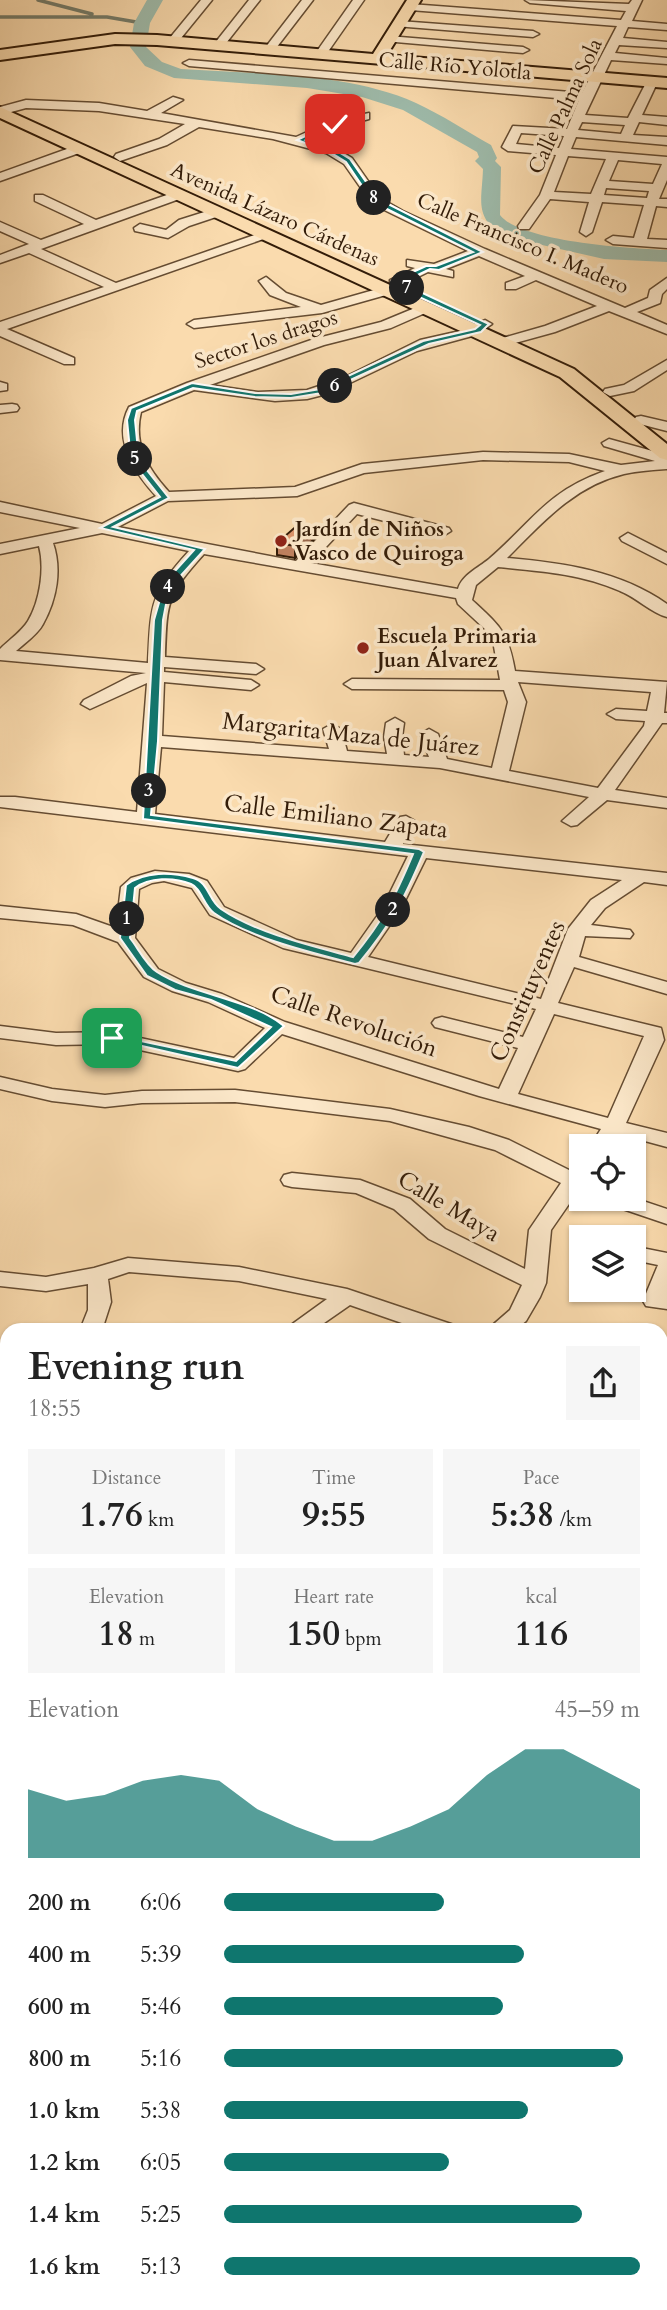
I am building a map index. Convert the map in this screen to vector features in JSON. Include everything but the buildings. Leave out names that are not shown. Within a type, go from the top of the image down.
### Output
[{"type":"main road","points":[[377,59],[412,4]]},
{"type":"main road","points":[[0,55],[115,39],[165,40],[659,82]]},
{"type":"main road","name":"Avenida Lázaro Cárdenas","points":[[4,112],[178,195],[392,286],[427,307],[482,327]]},
{"type":"main road","name":"Avenida Lázaro Cárdenas","points":[[4,112],[120,157],[589,377],[610,391],[667,441]]},
{"type":"main road","name":"Avenida Lázaro Cárdenas","points":[[510,340],[567,373],[667,454]]},
{"type":"street","points":[[165,40],[207,0]]},
{"type":"street","points":[[219,45],[255,0]]},
{"type":"street","points":[[270,50],[307,0]]},
{"type":"street","points":[[320,74],[327,55],[359,0]]},
{"type":"street","points":[[464,11],[472,0]]},
{"type":"street","points":[[530,0],[635,4]]},
{"type":"street","points":[[412,4],[464,11],[667,27]]},
{"type":"street","name":"Calle Palma Sola","points":[[524,226],[546,195],[586,97],[635,4]]},
{"type":"street","points":[[490,88],[523,50],[543,17]]},
{"type":"street","points":[[399,24],[533,34]]},
{"type":"street","points":[[388,39],[523,50]]},
{"type":"street","points":[[616,41],[667,45]]},
{"type":"street","points":[[609,56],[667,61]]},
{"type":"street","name":"Calle Río Yolotla","points":[[189,63],[586,97]]},
{"type":"street","points":[[625,138],[633,120],[659,82]]},
{"type":"street","points":[[149,115],[177,100]]},
{"type":"street","name":"Calle Francisco I. Madero","points":[[4,112],[26,104],[79,106],[300,140],[330,150],[348,161],[376,201],[479,252],[667,330]]},
{"type":"street","points":[[300,140],[335,124],[365,116]]},
{"type":"street","points":[[578,118],[667,121]]},
{"type":"street","points":[[120,157],[163,142],[196,123]]},
{"type":"street","points":[[639,242],[651,202],[662,184],[667,163],[508,148],[517,129],[667,141]]},
{"type":"street","points":[[0,177],[78,149]]},
{"type":"street","points":[[586,232],[601,184],[614,156]]},
{"type":"street","points":[[601,184],[662,184]]},
{"type":"street","points":[[0,258],[92,223],[178,195]]},
{"type":"street","points":[[546,195],[667,204]]},
{"type":"street","points":[[39,198],[92,223]]},
{"type":"street","points":[[140,228],[168,234],[184,223],[217,212]]},
{"type":"street","points":[[0,226],[115,287]]},
{"type":"street","points":[[0,329],[268,235]]},
{"type":"street","points":[[613,240],[667,244]]},
{"type":"street","points":[[194,324],[322,309],[438,270],[479,252]]},
{"type":"street","points":[[412,263],[438,270]]},
{"type":"street","points":[[511,286],[538,275]]},
{"type":"street","points":[[266,281],[267,287],[275,293],[322,309]]},
{"type":"street","points":[[626,312],[655,300],[655,293],[667,282]]},
{"type":"street","points":[[510,340],[611,306]]},
{"type":"street","name":"Sector los dragos","points":[[165,498],[135,460],[131,420],[134,410],[192,386],[307,346],[386,325],[427,307]]},
{"type":"street","points":[[192,386],[243,394],[305,394],[322,391],[426,343],[482,327]]},
{"type":"street","points":[[0,329],[69,361]]},
{"type":"street","points":[[610,391],[629,388],[667,364]]},
{"type":"street","points":[[649,377],[667,383]]},
{"type":"street","points":[[641,419],[667,427]]},
{"type":"street","points":[[609,443],[667,462]]},
{"type":"street","points":[[0,549],[104,528],[165,498],[297,491],[362,469],[474,457],[569,458],[621,470]]},
{"type":"street","points":[[499,774],[517,702],[508,680],[500,641],[493,628],[464,601],[468,583],[495,562],[549,507],[582,484],[621,470],[667,462]]},
{"type":"street","points":[[0,507],[200,549],[465,595]]},
{"type":"street","points":[[299,567],[354,508],[443,531]]},
{"type":"street","points":[[628,538],[663,553]]},
{"type":"street","points":[[1,655],[35,624],[39,614],[51,573],[51,560],[45,541]]},
{"type":"street","points":[[146,817],[153,741],[158,620],[170,582],[200,549]]},
{"type":"street","points":[[495,562],[574,569],[640,594],[667,612]]},
{"type":"street","points":[[1,655],[254,677]]},
{"type":"street","points":[[90,704],[157,669]]},
{"type":"street","points":[[352,684],[558,678],[585,684],[664,687],[661,718],[603,794],[571,821]]},
{"type":"street","points":[[616,714],[661,718]]},
{"type":"street","points":[[396,723],[393,737],[396,760]]},
{"type":"street","points":[[332,729],[340,755]]},
{"type":"street","points":[[429,734],[440,763]]},
{"type":"street","name":"Margarita Maza de Juárez","points":[[153,741],[440,763],[603,794],[667,803]]},
{"type":"street","name":"Calle Emiliano Zapata","points":[[0,802],[667,879]]},
{"type":"street","points":[[391,849],[406,821]]},
{"type":"street","points":[[355,961],[385,925],[399,901],[419,852]]},
{"type":"street","name":"Constituyentes","points":[[506,1097],[568,960],[578,929],[598,904],[637,877],[667,864]]},
{"type":"street","points":[[0,912],[76,919],[125,938],[130,887],[139,880],[178,876],[200,885],[217,911],[290,944],[654,1032],[654,1040],[609,1134]]},
{"type":"street","points":[[578,929],[623,934]]},
{"type":"street","name":"Calle Revolución","points":[[125,938],[151,973],[178,987],[215,998],[278,1026],[506,1097],[667,1140]]},
{"type":"street","points":[[568,960],[667,988]]},
{"type":"street","points":[[442,1023],[531,1045]]},
{"type":"street","points":[[3,1034],[56,1039],[112,1038],[238,1065],[278,1026]]},
{"type":"street","points":[[0,1083],[52,1095],[105,1101],[142,1097],[236,1096],[390,1115],[502,1144],[569,1175]]},
{"type":"street","name":"Calle Maya","points":[[292,1180],[360,1186],[402,1204],[437,1234],[535,1283]]},
{"type":"street","points":[[513,1323],[529,1301],[535,1283],[539,1231],[562,1194],[569,1188]]},
{"type":"street","points":[[646,1210],[667,1217]]},
{"type":"street","points":[[646,1256],[667,1260]]},
{"type":"street","points":[[0,1279],[46,1284],[96,1275],[128,1265],[226,1273],[348,1296],[426,1323]]},
{"type":"street","points":[[667,1268],[654,1301],[667,1303]]},
{"type":"street","points":[[95,1323],[102,1288],[96,1275]]},
{"type":"street","points":[[309,1323],[348,1296]]},
{"type":"waterway","points":[[38,0],[92,14]]},
{"type":"waterway","points":[[155,0],[142,23],[138,47],[146,58],[162,69],[181,74],[307,83],[365,92],[409,106],[485,149],[488,158],[484,161],[492,167],[491,215],[495,222],[509,232],[604,253],[667,256]]},
{"type":"waterway","points":[[0,17],[107,17],[142,23]]},
{"type":"place","name":"Jardín de Niños Vasco de Quiroga","points":[[281,541]]},
{"type":"place","name":"Escuela Primaria Juan Álvarez","points":[[363,648]]},
{"type":"route","points":[[112,1038],[238,1065],[278,1026],[215,998],[178,987],[151,973],[125,938],[130,887],[139,880],[178,876],[193,881],[200,885],[217,911],[235,920],[290,944],[355,961],[385,925],[399,901],[419,852],[146,817],[158,662],[158,620],[170,582],[200,549],[104,528],[165,498],[135,460],[131,420],[134,410],[192,386],[255,395],[291,396],[322,391],[426,343],[478,330],[485,324],[395,283],[429,267],[436,268],[479,252],[376,201],[348,161],[330,150],[300,140],[335,124]]}]
